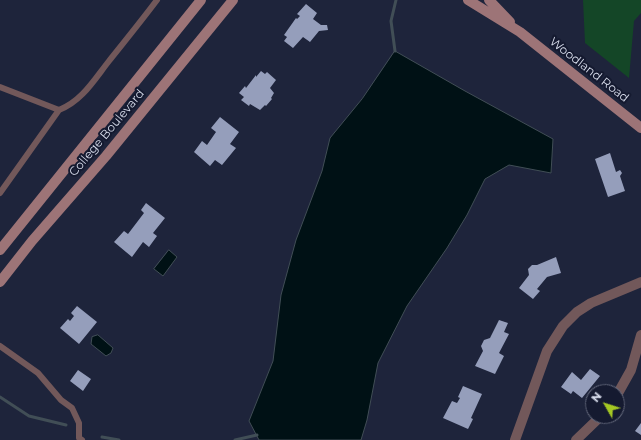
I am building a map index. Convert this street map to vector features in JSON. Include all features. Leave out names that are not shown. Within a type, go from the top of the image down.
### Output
[{"type":"main road","name":"College Boulevard","points":[[2,243],[201,0]]},
{"type":"main road","name":"College Boulevard","points":[[0,282],[32,241],[106,156],[233,0]]},
{"type":"main road","name":"Woodland Road","points":[[468,0],[520,32],[641,128]]},
{"type":"main road","name":"Woodland Road","points":[[489,0],[520,32]]},
{"type":"street","points":[[515,440],[547,352],[563,326],[577,312],[591,303],[641,282]]},
{"type":"street","points":[[623,384],[631,370],[641,335]]},
{"type":"street","points":[[576,440],[593,424]]},
{"type":"lane","points":[[0,193],[59,110],[69,106],[79,99],[157,0]]},
{"type":"lane","points":[[0,87],[59,110]]},
{"type":"lane","points":[[0,346],[38,373],[61,400],[72,408],[79,423],[79,438],[82,440]]},
{"type":"green space","points":[[583,0],[641,0],[641,13],[634,21],[629,78],[585,43]]},
{"type":"shaded area","points":[[395,51],[553,139],[551,173],[509,165],[485,179],[467,215],[447,248],[407,306],[378,363],[367,420],[361,440],[259,440],[249,421],[273,361],[281,295],[296,240],[322,171],[330,138],[362,99]]},
{"type":"shaded area","points":[[169,250],[177,257],[163,276],[154,269]]},
{"type":"shaded area","points":[[98,335],[113,348],[111,353],[106,356],[91,344],[92,337]]},
{"type":"building","points":[[306,4],[317,13],[313,19],[321,25],[327,25],[328,30],[319,31],[310,42],[303,37],[293,48],[284,41],[287,37],[284,35],[296,18],[297,19],[300,16],[297,14]]},
{"type":"building","points":[[261,71],[265,74],[267,72],[276,80],[270,88],[274,93],[271,98],[272,99],[260,110],[250,104],[249,106],[241,100],[244,97],[239,93],[245,86],[246,88]]},
{"type":"building","points":[[220,117],[239,132],[230,144],[236,148],[222,165],[215,160],[210,166],[194,152],[202,141],[207,145],[216,132],[211,128]]},
{"type":"building","points":[[610,153],[616,172],[620,170],[622,173],[620,176],[625,191],[608,197],[595,159]]},
{"type":"building","points":[[146,203],[165,218],[153,233],[157,236],[149,247],[143,242],[132,257],[114,242],[124,231],[128,234],[144,213],[141,210]]},
{"type":"building","points":[[556,257],[561,273],[547,277],[537,289],[540,291],[533,299],[519,288],[529,275],[528,269],[532,265],[537,265]]},
{"type":"building","points":[[77,306],[97,322],[79,344],[60,328],[68,319],[70,321],[74,316],[71,313]]},
{"type":"building","points":[[499,320],[508,323],[504,332],[509,334],[499,353],[504,356],[495,374],[475,366],[483,351],[481,346],[484,340],[490,338]]},
{"type":"building","points":[[590,369],[600,376],[593,384],[585,384],[585,394],[582,398],[573,391],[571,394],[561,387],[572,372],[581,380]]},
{"type":"building","points":[[78,370],[91,379],[83,391],[70,381]]},
{"type":"building","points":[[463,386],[482,394],[471,418],[473,419],[468,429],[443,418],[452,401],[457,403]]},
{"type":"building","points":[[641,423],[641,435],[635,431]]},
{"type":"waterway","points":[[395,51],[391,21],[396,0]]},
{"type":"waterway","points":[[0,397],[29,416],[66,425]]},
{"type":"waterway","points":[[235,440],[257,435]]},
{"type":"waterway","points":[[102,437],[119,440]]}]
